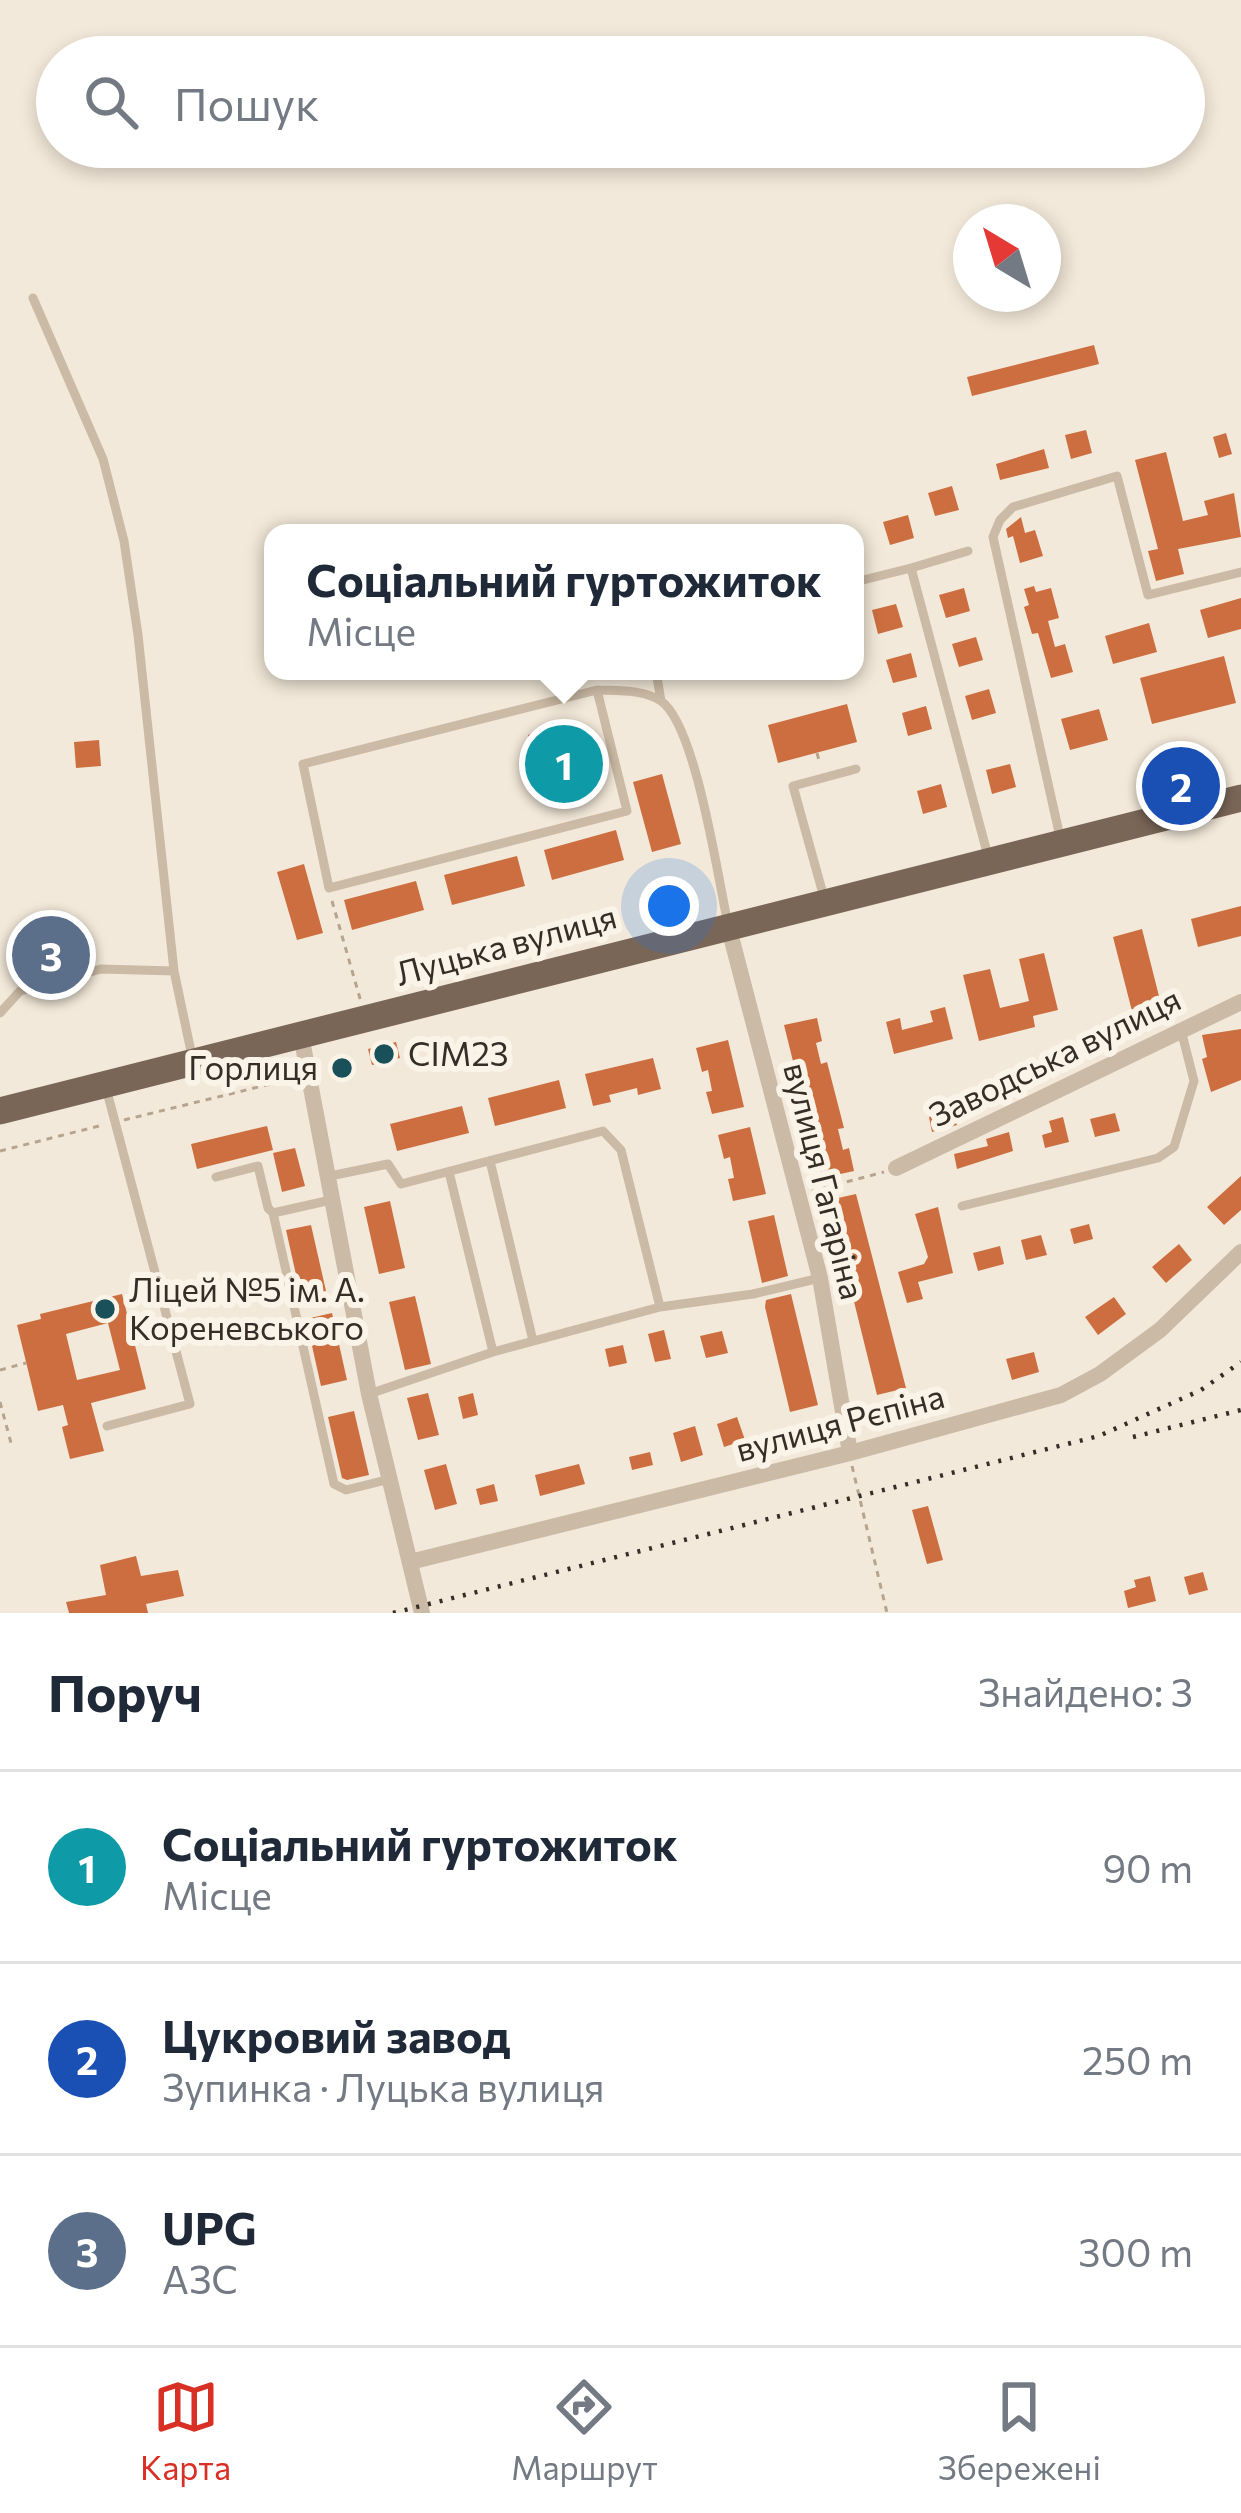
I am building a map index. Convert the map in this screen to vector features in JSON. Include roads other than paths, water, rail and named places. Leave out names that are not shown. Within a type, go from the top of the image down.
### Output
[{"type":"main road","name":"Луцька вулиця","points":[[0,1111],[1241,798]]},
{"type":"street","name":"вулиця Гагаріна","points":[[728,925],[820,1278],[850,1453]]},
{"type":"street","name":"Заводська вулиця","points":[[896,1168],[1241,1002]]},
{"type":"street","points":[[301,1035],[369,1394],[422,1613]]},
{"type":"street","name":"вулиця Рєпіна","points":[[410,1562],[850,1453],[1061,1395],[1100,1374],[1160,1330],[1241,1252]]},
{"type":"lane","points":[[33,298],[103,459],[124,541],[174,971],[193,1060]]},
{"type":"lane","points":[[1061,843],[993,537],[1000,520],[1013,508],[1118,476],[1148,595],[1241,572]]},
{"type":"lane","points":[[864,580],[968,551]]},
{"type":"lane","points":[[911,568],[990,861]]},
{"type":"lane","points":[[658,680],[661,701]]},
{"type":"lane","points":[[597,690],[626,811],[329,888],[303,764],[597,690],[637,692],[661,701],[674,716],[692,755],[728,925]]},
{"type":"lane","points":[[825,901],[794,786],[856,769]]},
{"type":"lane","points":[[0,1013],[20,991],[101,969],[174,971]]},
{"type":"lane","points":[[962,1206],[1158,1158],[1174,1147],[1194,1081],[1180,1029]]},
{"type":"lane","points":[[104,1083],[190,1404],[107,1426]]},
{"type":"lane","points":[[330,1177],[388,1164],[401,1184],[604,1130],[621,1150],[660,1307]]},
{"type":"lane","points":[[490,1161],[533,1341]]},
{"type":"lane","points":[[216,1177],[259,1166],[334,1484],[346,1490],[390,1479]]},
{"type":"lane","points":[[449,1172],[493,1352]]},
{"type":"lane","points":[[273,1213],[335,1199]]},
{"type":"lane","points":[[369,1394],[493,1352],[660,1307],[753,1294],[820,1278]]},
{"type":"railway","points":[[393,1613],[1099,1436],[1201,1390],[1241,1362]]},
{"type":"railway","points":[[1133,1437],[1241,1410]]},
{"type":"place","name":"Соціальний гуртожиток","points":[[564,764]]},
{"type":"place","name":"Цукровий завод","points":[[1181,786]]},
{"type":"place","name":"UPG","points":[[51,955]]},
{"type":"place","name":"СІМ23","points":[[384,1054]]},
{"type":"place","name":"Горлиця","points":[[342,1068]]},
{"type":"place","name":"Ліцей №5 ім. А. Кореневського","points":[[105,1309]]}]
